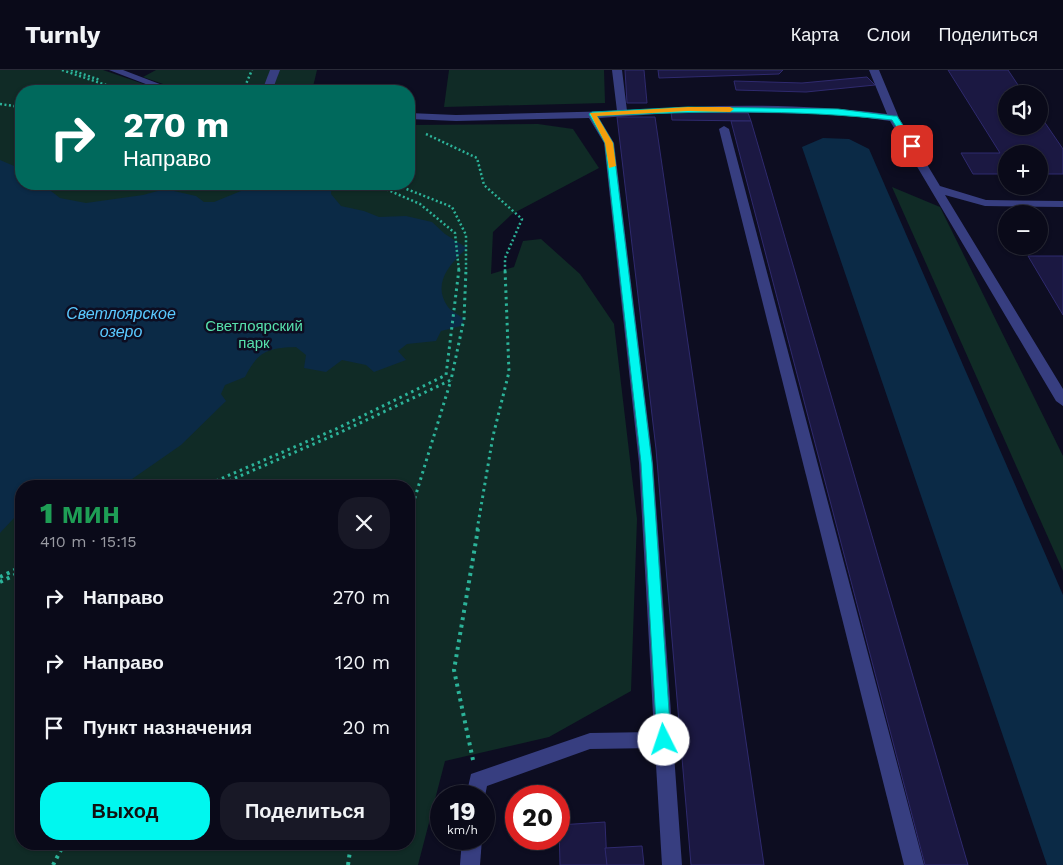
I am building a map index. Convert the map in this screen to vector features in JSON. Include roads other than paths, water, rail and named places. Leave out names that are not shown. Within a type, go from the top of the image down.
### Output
[{"type":"street","points":[[114,70],[156,85]]},
{"type":"street","points":[[269,85],[275,70]]},
{"type":"street","points":[[617,70],[622,114]]},
{"type":"street","points":[[874,70],[894,118],[1062,399]]},
{"type":"street","points":[[415,116],[456,118],[622,114],[688,109],[838,112],[894,118]]},
{"type":"street","points":[[592,114],[609,143],[646,463],[672,865]]},
{"type":"street","points":[[724,129],[914,865]]},
{"type":"street","points":[[938,189],[985,203],[1063,204]]},
{"type":"street","points":[[484,785],[590,741],[664,740]]},
{"type":"street","points":[[470,865],[471,850]]},
{"type":"water","points":[[823,138],[849,139],[869,149],[1063,595],[1063,865],[1047,865],[802,147]]},
{"type":"water","name":"Светлоярское озеро","points":[[0,160],[15,166],[15,190],[50,190],[60,198],[86,203],[143,195],[161,190],[196,196],[204,202],[214,202],[241,191],[331,190],[331,194],[341,206],[364,211],[379,217],[406,216],[432,222],[445,234],[467,248],[449,267],[442,282],[443,298],[448,307],[464,319],[461,326],[441,331],[436,341],[407,344],[398,351],[406,360],[374,372],[366,365],[342,360],[326,372],[304,368],[306,355],[296,347],[271,350],[259,356],[245,377],[225,385],[221,394],[226,401],[181,445],[131,480],[15,480],[15,518],[0,533]]},
{"type":"park label","name":"Светлоярский парк","points":[[254,334]]}]
